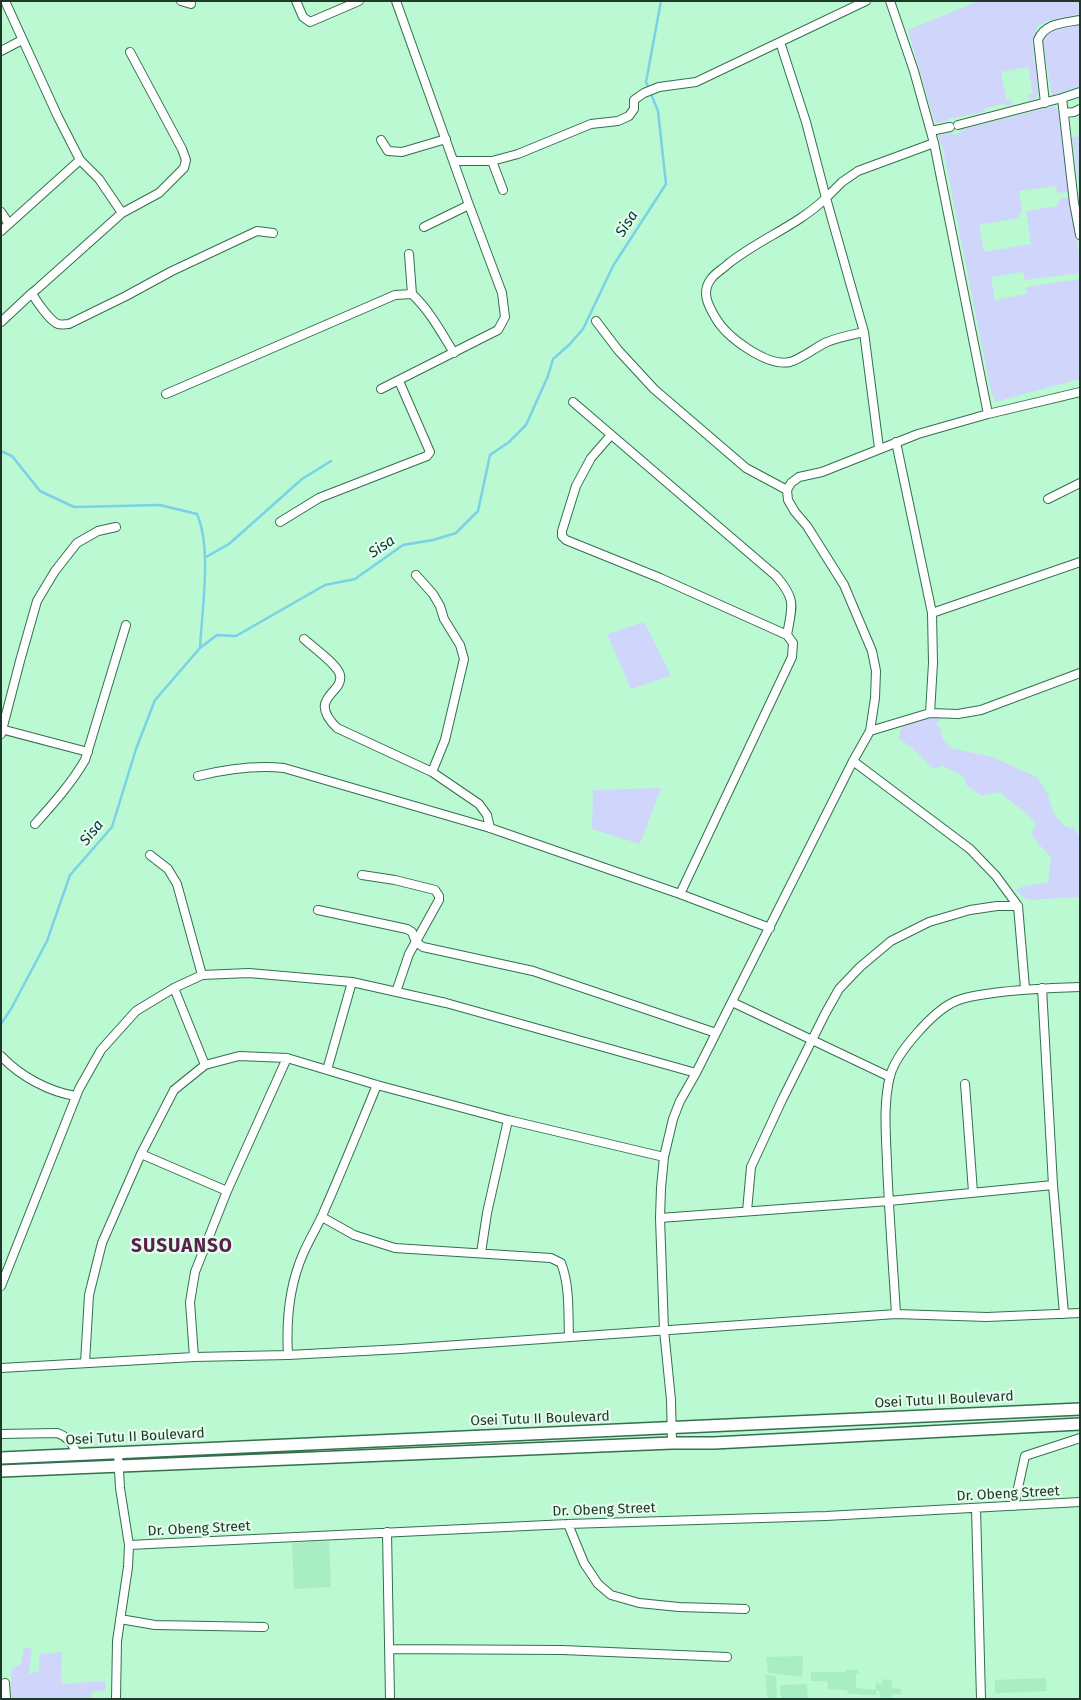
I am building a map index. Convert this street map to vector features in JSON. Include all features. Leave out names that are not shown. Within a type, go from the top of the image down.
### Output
[{"type":"highway","name":"Osei Tutu II Boulevard","points":[[1,1458],[1080,1409]]},
{"type":"highway","name":"Osei Tutu II Boulevard","points":[[1,1472],[714,1442],[1080,1424]]},
{"type":"street","points":[[5,1],[80,160],[99,179],[122,213]]},
{"type":"street","points":[[181,1],[190,4]]},
{"type":"street","points":[[296,1],[303,17],[310,22],[359,1]]},
{"type":"street","points":[[381,389],[454,354],[498,330],[505,317],[502,293],[468,205],[396,1]]},
{"type":"street","points":[[454,161],[492,162],[518,154],[591,124],[618,121],[629,116],[634,109],[634,100],[644,93],[659,87],[696,82],[866,1]]},
{"type":"street","points":[[890,1],[914,71],[934,143],[988,414]]},
{"type":"street","points":[[1045,103],[1038,40],[1041,34],[1051,26],[1080,20]]},
{"type":"street","points":[[1,51],[22,40]]},
{"type":"street","points":[[780,42],[806,122],[864,332],[879,448]]},
{"type":"street","points":[[1,322],[122,213],[159,193],[184,168],[186,160],[182,149],[130,52]]},
{"type":"street","points":[[931,131],[1045,103],[1080,92]]},
{"type":"street","points":[[1062,98],[1080,234]]},
{"type":"street","points":[[1064,113],[1080,109]]},
{"type":"street","points":[[381,140],[388,151],[395,153],[446,139]]},
{"type":"street","points":[[864,332],[827,342],[790,362],[767,360],[735,340],[718,322],[707,302],[705,295],[707,287],[711,278],[743,252],[786,227],[826,198],[842,182],[858,171],[934,143]]},
{"type":"street","points":[[1,231],[80,160]]},
{"type":"street","points":[[492,162],[503,190]]},
{"type":"street","points":[[424,226],[468,205]]},
{"type":"street","points":[[1,212],[9,224]]},
{"type":"street","points":[[32,293],[36,301],[56,323],[61,325],[69,324],[172,271],[257,231],[273,234]]},
{"type":"street","points":[[409,254],[412,294],[428,311],[454,354]]},
{"type":"street","points":[[166,394],[395,295],[412,294]]},
{"type":"street","points":[[596,321],[618,350],[654,389],[746,468],[787,490]]},
{"type":"street","points":[[280,522],[319,498],[427,456],[430,452],[399,380]]},
{"type":"street","points":[[672,1443],[671,1400],[664,1330],[660,1218],[664,1157],[668,1137],[680,1100],[696,1073],[853,761],[870,731],[875,698],[876,671],[872,651],[844,585],[807,526],[795,512],[788,500],[787,490],[791,483],[799,477],[822,472],[918,434],[988,414],[1080,392]]},
{"type":"street","points":[[573,402],[776,576],[792,598],[787,635]]},
{"type":"street","points":[[611,435],[591,458],[576,486],[562,536],[566,540],[660,578],[787,635],[793,643],[792,656],[680,894]]},
{"type":"street","points":[[896,442],[932,613],[930,714]]},
{"type":"street","points":[[1048,498],[1072,485],[1080,483]]},
{"type":"street","points":[[88,752],[2,731],[37,601],[55,571],[77,543],[98,531],[116,527]]},
{"type":"street","points":[[932,613],[1080,562]]},
{"type":"street","points":[[416,574],[433,594],[440,606],[444,619],[460,645],[464,659],[445,740],[432,772]]},
{"type":"street","points":[[35,824],[76,776],[88,752],[126,625]]},
{"type":"street","points":[[304,639],[337,668],[340,675],[340,681],[326,700],[324,709],[327,718],[337,728],[432,772],[479,804],[487,815],[490,828]]},
{"type":"street","points":[[870,731],[930,714],[958,714],[981,710],[1080,673]]},
{"type":"street","points":[[853,761],[970,849],[996,876],[1018,906],[1025,988]]},
{"type":"street","points":[[198,776],[249,767],[284,768],[490,828],[680,894],[770,928]]},
{"type":"street","points":[[150,855],[168,869],[177,884],[202,975]]},
{"type":"street","points":[[362,875],[395,880],[438,892],[439,900],[409,954],[396,992]]},
{"type":"street","points":[[747,1211],[751,1167],[812,1040],[839,989],[860,967],[891,941],[929,922],[970,910],[996,906],[1018,906]]},
{"type":"street","points":[[318,910],[407,929],[412,932],[416,942],[422,947],[533,971],[716,1034]]},
{"type":"street","points":[[1,1286],[76,1096],[101,1050],[136,1011],[174,988],[202,975],[250,973],[352,982],[446,1003],[696,1073]]},
{"type":"street","points":[[328,1070],[352,982]]},
{"type":"street","points":[[896,1314],[886,1109],[890,1076],[895,1064],[915,1035],[938,1012],[954,1002],[969,997],[1025,988],[1080,987]]},
{"type":"street","points":[[174,988],[205,1065]]},
{"type":"street","points":[[1042,988],[1053,1185],[1064,1314]]},
{"type":"street","points":[[732,1002],[890,1076]]},
{"type":"street","points":[[1,1056],[14,1069],[36,1082],[63,1094],[76,1096]]},
{"type":"street","points":[[85,1363],[90,1296],[102,1243],[141,1154],[174,1090],[205,1065],[239,1056],[287,1058],[377,1085],[508,1120],[664,1157]]},
{"type":"street","points":[[194,1357],[190,1302],[195,1272],[227,1191],[287,1058]]},
{"type":"street","points":[[965,1084],[972,1192]]},
{"type":"street","points":[[288,1355],[288,1311],[293,1283],[303,1254],[322,1217],[377,1085]]},
{"type":"street","points":[[481,1253],[487,1213],[508,1120]]},
{"type":"street","points":[[141,1154],[227,1191]]},
{"type":"street","points":[[660,1218],[889,1201],[1053,1185]]},
{"type":"street","points":[[322,1217],[354,1235],[395,1248],[551,1258],[561,1263],[564,1271],[568,1294],[568,1336]]},
{"type":"street","points":[[1,1368],[194,1357],[288,1355],[401,1349],[896,1314],[987,1316],[1080,1313]]},
{"type":"street","points":[[1,1434],[57,1433],[65,1436],[70,1441],[78,1455]]},
{"type":"street","points":[[1014,1506],[1026,1456],[1080,1438]]},
{"type":"street","points":[[116,1699],[116,1664],[129,1545],[118,1467],[118,1453]]},
{"type":"street","name":"Dr. Obeng Street","points":[[129,1545],[568,1524],[826,1516],[1080,1502]]},
{"type":"street","points":[[976,1508],[981,1699]]},
{"type":"street","points":[[568,1524],[584,1563],[598,1584],[611,1595],[639,1603],[679,1607],[745,1608]]},
{"type":"street","points":[[387,1532],[390,1699]]},
{"type":"street","points":[[120,1619],[155,1625],[264,1627]]},
{"type":"street","points":[[390,1648],[562,1650],[728,1657]]},
{"type":"street","points":[[6,1684],[6,1699]]},
{"type":"shaded area","points":[[978,1],[1080,1],[1080,14],[1047,21],[1038,26],[1032,41],[1039,92],[1036,98],[1029,100],[1028,95],[1033,94],[1028,67],[1001,72],[1006,99],[1010,99],[1013,104],[986,108],[984,112],[935,123],[908,30]]},
{"type":"shaded area","points":[[1080,22],[1080,86],[1052,96],[1042,37],[1051,29]]},
{"type":"shaded area","points":[[1054,106],[1059,110],[1067,192],[1057,192],[1056,186],[1019,191],[1022,211],[1018,218],[979,225],[984,252],[1031,244],[1026,211],[1058,206],[1058,201],[1061,199],[1070,199],[1080,261],[1080,273],[1025,280],[1023,272],[991,277],[995,300],[1027,294],[1026,287],[1080,279],[1080,379],[995,402],[990,387],[943,149],[938,136],[951,132],[952,135],[961,133],[960,130]]},
{"type":"shaded area","points":[[1079,136],[1080,139],[1080,191],[1072,137]]},
{"type":"shaded area","points":[[644,622],[671,676],[631,689],[607,634]]},
{"type":"shaded area","points":[[924,716],[945,716],[936,723],[940,728],[943,740],[951,748],[992,757],[1037,777],[1047,792],[1053,812],[1064,826],[1075,829],[1080,838],[1080,897],[1028,900],[1015,890],[1048,882],[1051,857],[1031,833],[1036,824],[1027,814],[999,792],[982,796],[967,786],[963,776],[942,766],[934,769],[913,749],[899,739],[899,734],[904,727],[911,721]]},
{"type":"shaded area","points":[[661,788],[640,844],[592,829],[593,790]]},
{"type":"shaded area","points":[[329,1541],[331,1587],[294,1589],[292,1543]]},
{"type":"shaded area","points":[[24,1647],[32,1649],[29,1674],[39,1671],[39,1654],[62,1652],[61,1684],[105,1681],[106,1690],[92,1692],[91,1699],[10,1699],[12,1668],[21,1664]]},
{"type":"shaded area","points":[[803,1656],[802,1677],[768,1673],[766,1657]]},
{"type":"shaded area","points":[[847,1670],[857,1670],[859,1673],[856,1674],[856,1688],[875,1690],[876,1683],[882,1684],[882,1679],[892,1681],[892,1688],[901,1689],[901,1695],[892,1694],[891,1699],[880,1697],[879,1690],[876,1691],[876,1695],[848,1694],[847,1690],[828,1689],[827,1681],[811,1681],[811,1672],[845,1672]]},
{"type":"shaded area","points":[[765,1675],[776,1676],[777,1699],[768,1699]]},
{"type":"shaded area","points":[[1046,1678],[1047,1691],[995,1693],[995,1680]]},
{"type":"shaded area","points":[[807,1684],[808,1699],[781,1699],[780,1685]]},
{"type":"waterway","name":"Sisa","points":[[1,1024],[47,941],[70,875],[112,827],[136,749],[155,700],[200,648],[217,635],[236,636],[325,585],[355,579],[403,545],[433,540],[456,533],[478,511],[490,455],[509,442],[526,425],[548,376],[553,359],[583,329],[613,266],[666,184],[658,111],[646,82],[661,1]]},
{"type":"waterway","points":[[1,451],[12,456],[40,491],[74,507],[160,505],[197,514],[202,528],[205,561],[200,648]]},
{"type":"waterway","points":[[206,557],[229,544],[302,479],[331,461]]},
{"type":"district","name":"SUSUANSO","points":[[182,1247]]}]
